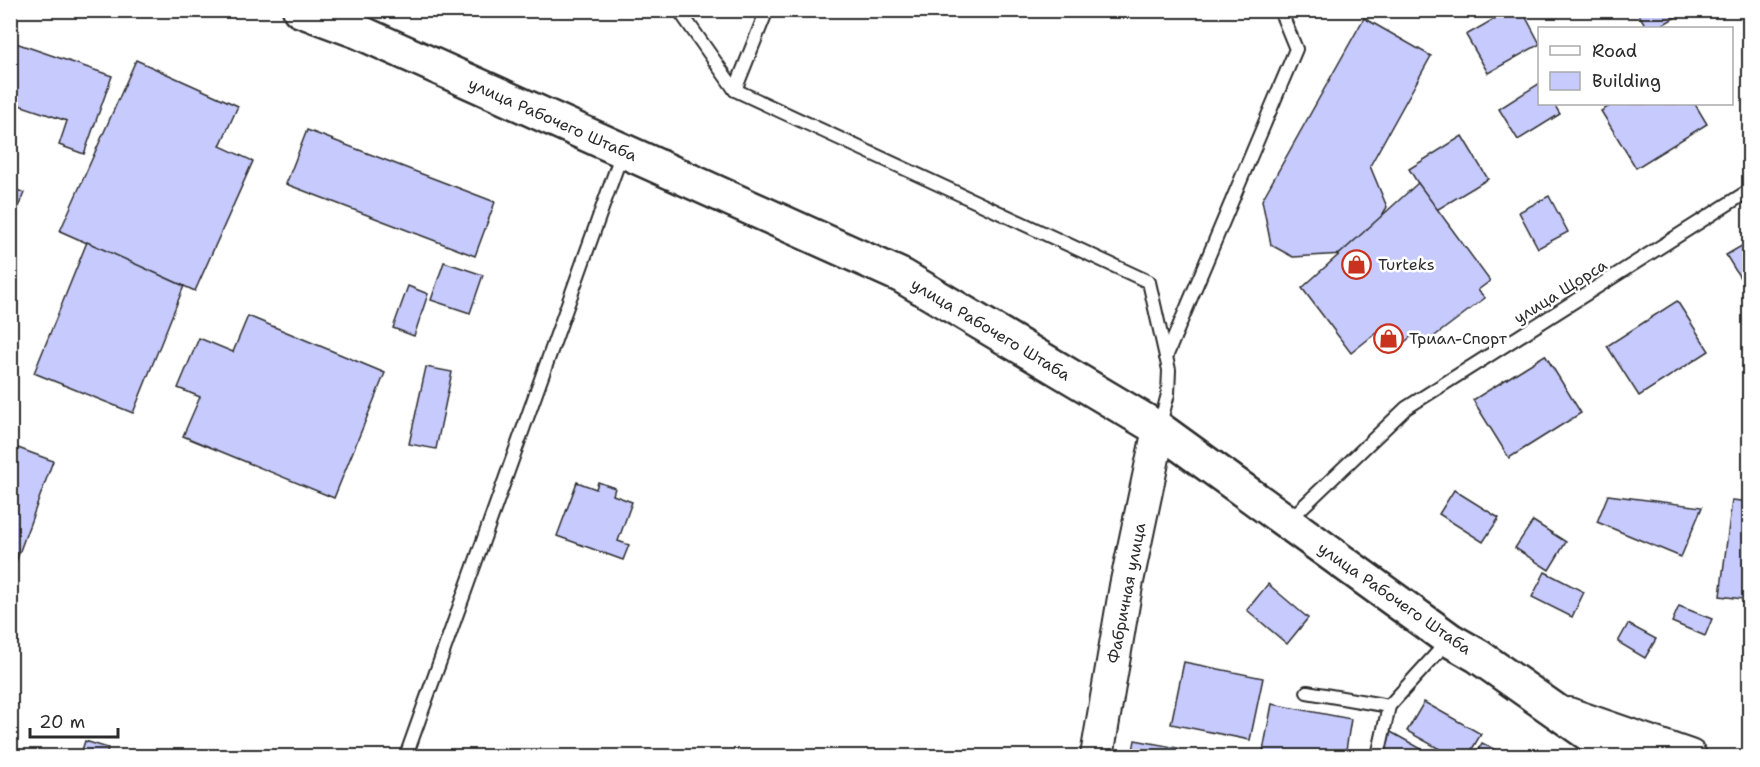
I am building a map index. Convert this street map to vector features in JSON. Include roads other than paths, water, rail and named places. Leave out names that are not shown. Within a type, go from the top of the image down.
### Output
[{"type":"main road","name":"улица Рабочего Штаба","points":[[300,10],[357,32],[902,276],[1159,429],[1450,640],[1478,656],[1620,756]]},
{"type":"street","name":"Фабричная улица","points":[[1097,756],[1126,586],[1159,429]]},
{"type":"street","points":[[1557,710],[1690,756]]},
{"type":"lane","points":[[679,10],[735,90],[1149,282],[1169,370],[1167,394],[1159,429]]},
{"type":"lane","points":[[735,90],[767,10]]},
{"type":"lane","points":[[1166,357],[1296,49],[1280,10]]},
{"type":"lane","points":[[406,756],[623,150]]},
{"type":"lane","name":"улица Щорса","points":[[1287,522],[1406,408],[1749,190]]},
{"type":"lane","points":[[1378,756],[1389,706],[1450,640]]},
{"type":"lane","points":[[1307,692],[1389,706]]},
{"type":"place","name":"Turteks","points":[[1357,264]]},
{"type":"place","name":"Триал-Спорт","points":[[1388,338]]}]
